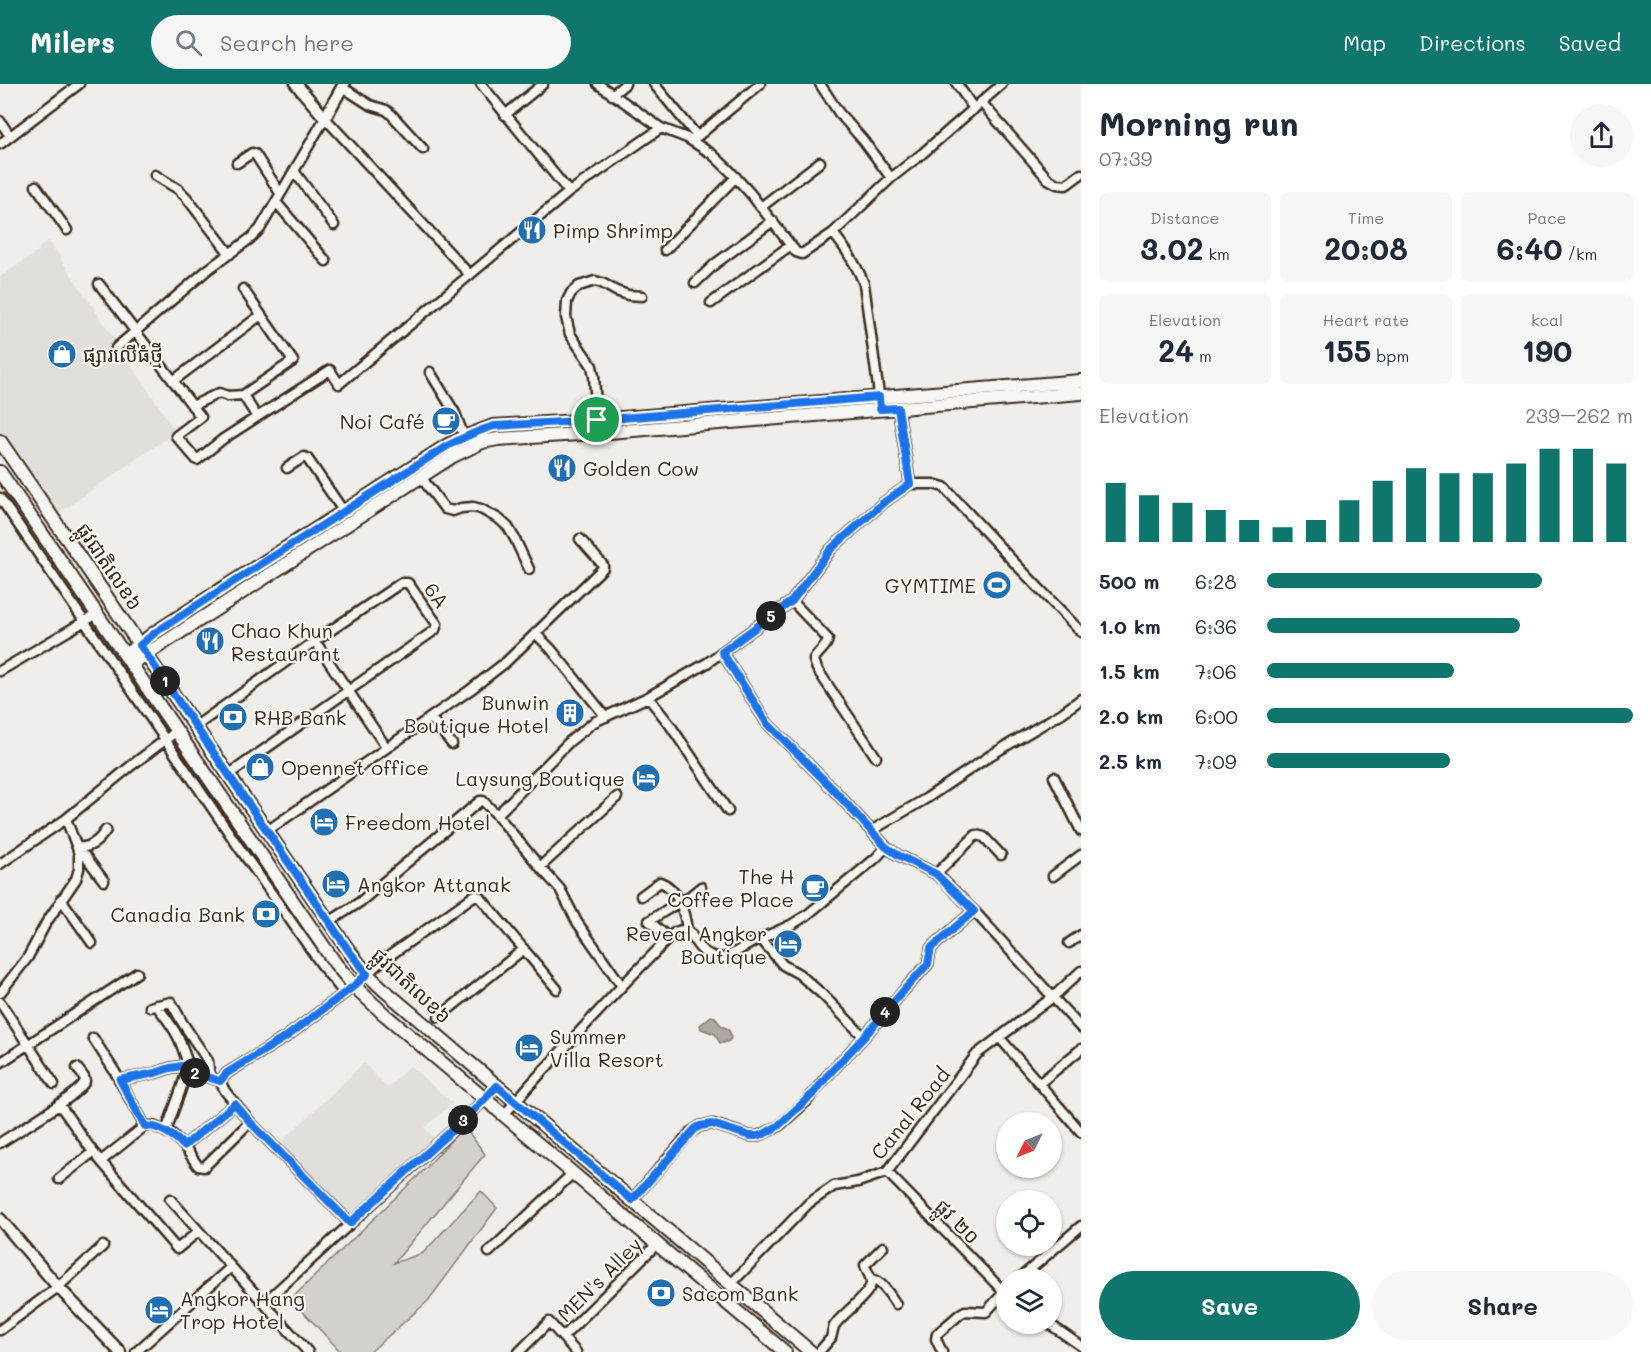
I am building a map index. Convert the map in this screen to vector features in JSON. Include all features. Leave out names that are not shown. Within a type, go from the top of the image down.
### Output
[{"type":"main road","points":[[128,659],[466,449],[482,442],[608,432],[1081,381]]},
{"type":"main road","points":[[143,649],[156,632],[222,589],[464,437],[494,426],[880,403],[898,408],[1081,393]]},
{"type":"main road","name":"ផ្លូវជាតិលេខ៦","points":[[0,441],[329,922],[367,974],[811,1352]]},
{"type":"main road","name":"ផ្លូវជាតិលេខ៦","points":[[2,481],[128,659],[335,963],[349,990],[378,1009],[785,1352]]},
{"type":"street","points":[[0,144],[79,84]]},
{"type":"street","points":[[296,84],[470,274]]},
{"type":"street","points":[[481,84],[569,192]]},
{"type":"street","points":[[505,115],[543,84]]},
{"type":"street","points":[[598,84],[661,128],[695,138]]},
{"type":"street","points":[[612,95],[625,84]]},
{"type":"street","points":[[654,84],[695,138],[736,177],[796,252],[802,254],[833,233],[891,178],[1002,84]]},
{"type":"street","points":[[695,138],[760,84]]},
{"type":"street","points":[[820,84],[839,113],[869,147],[891,178]]},
{"type":"street","points":[[957,84],[1048,179],[1057,184],[1066,185],[1081,174]]},
{"type":"street","points":[[116,348],[206,271],[260,229],[343,85],[370,105],[392,114],[423,150]]},
{"type":"street","points":[[0,121],[10,136]]},
{"type":"street","points":[[99,284],[201,417],[176,436],[197,460],[223,439],[330,370],[339,384],[569,192],[661,128]]},
{"type":"street","points":[[237,163],[249,154],[255,154],[278,198],[326,261]]},
{"type":"street","points":[[761,207],[820,162]]},
{"type":"street","points":[[294,171],[334,225]]},
{"type":"street","points":[[155,175],[178,189],[186,197],[230,254]]},
{"type":"street","points":[[665,250],[736,177]]},
{"type":"street","points":[[36,186],[67,230]]},
{"type":"street","points":[[695,283],[772,221]]},
{"type":"street","points":[[833,233],[846,247],[864,284],[880,403]]},
{"type":"street","points":[[711,303],[791,245]]},
{"type":"street","points":[[597,420],[592,366],[570,334],[566,317],[567,301],[571,293],[579,286],[595,281],[622,293],[642,296]]},
{"type":"street","points":[[192,406],[219,393],[228,396],[243,395],[293,360],[243,289]]},
{"type":"street","points":[[173,381],[261,315]]},
{"type":"street","points":[[430,372],[455,413],[464,437]]},
{"type":"street","points":[[243,395],[257,417]]},
{"type":"street","points":[[898,408],[910,484]]},
{"type":"street","points":[[287,468],[304,457],[307,458],[344,512]]},
{"type":"street","points":[[421,477],[446,509],[453,512],[460,508],[473,507],[499,519],[508,527],[529,569]]},
{"type":"street","points":[[497,815],[585,728],[700,668],[792,601],[831,549],[883,503],[910,484],[933,484],[944,487],[1081,632]]},
{"type":"street","points":[[0,498],[326,971],[349,990]]},
{"type":"street","points":[[267,831],[431,718],[506,662],[603,568],[603,565],[580,539]]},
{"type":"street","points":[[44,563],[56,555]]},
{"type":"street","name":"6A","points":[[196,726],[315,641],[404,582],[408,582],[437,624],[435,630],[228,775]]},
{"type":"street","points":[[792,601],[828,639],[814,660],[817,669],[876,757]]},
{"type":"street","points":[[0,671],[97,614]]},
{"type":"street","points":[[536,634],[606,717]]},
{"type":"street","points":[[315,641],[386,747]]},
{"type":"street","points":[[722,652],[767,723],[833,789],[886,847],[936,874],[974,911],[1081,1028]]},
{"type":"street","points":[[648,697],[670,725],[728,811]]},
{"type":"street","points":[[871,831],[927,798],[1081,699]]},
{"type":"street","points":[[431,718],[452,744]]},
{"type":"street","points":[[0,864],[66,819],[177,731]]},
{"type":"street","points":[[1054,777],[1081,829]]},
{"type":"street","points":[[540,867],[617,797]]},
{"type":"street","points":[[329,922],[360,902],[480,801],[486,803],[497,815],[560,889],[577,922],[622,986]]},
{"type":"street","points":[[0,993],[28,957],[46,923],[76,879],[79,869],[78,849],[66,819]]},
{"type":"street","points":[[78,849],[86,848],[101,838],[106,830]]},
{"type":"street","points":[[936,874],[976,835],[984,837],[1001,855]]},
{"type":"street","points":[[641,896],[660,882],[667,884],[680,903],[687,930],[691,932],[697,946],[709,956],[725,958],[807,915],[876,858],[886,847]]},
{"type":"street","points":[[78,849],[104,881]]},
{"type":"street","points":[[1053,876],[1081,855]]},
{"type":"street","points":[[669,938],[649,921],[680,903],[701,887]]},
{"type":"street","points":[[220,1081],[227,1073],[286,1037],[349,990],[384,960],[475,895],[480,897],[557,989]]},
{"type":"street","points":[[61,899],[92,943]]},
{"type":"street","points":[[632,1200],[691,1132],[700,1126],[712,1124],[750,1136],[764,1134],[778,1126],[807,1101],[928,964],[931,948],[974,911]]},
{"type":"street","points":[[504,1115],[669,938],[675,932],[687,930]]},
{"type":"street","points":[[1069,943],[1081,935]]},
{"type":"street","points":[[760,938],[783,965],[799,974],[822,994],[864,1037]]},
{"type":"street","points":[[439,1017],[524,949]]},
{"type":"street","name":"Canal Road","points":[[731,1284],[809,1203],[834,1186],[858,1182],[887,1172],[977,1054],[1053,997],[1081,971]]},
{"type":"street","points":[[0,1063],[137,973]]},
{"type":"street","points":[[0,1002],[54,1084]]},
{"type":"street","points":[[210,1077],[208,1061],[171,1002],[153,1006],[179,1039],[188,1065],[197,1074],[220,1081],[250,1122],[350,1223]]},
{"type":"street","points":[[999,1037],[1081,1131]]},
{"type":"street","points":[[93,1038],[120,1080],[145,1126]]},
{"type":"street","points":[[1040,1083],[1081,1049]]},
{"type":"street","points":[[120,1080],[188,1065]]},
{"type":"street","points":[[166,1132],[182,1090],[188,1065]]},
{"type":"street","points":[[0,1143],[84,1085],[84,1077],[77,1068]]},
{"type":"street","points":[[264,1303],[486,1099],[497,1086]]},
{"type":"street","points":[[59,1104],[93,1152],[177,1249],[199,1232]]},
{"type":"street","points":[[184,1146],[235,1104]]},
{"type":"street","points":[[101,1161],[145,1126],[153,1126],[178,1140],[198,1166],[204,1167],[250,1122]]},
{"type":"street","points":[[59,1179],[93,1152]]},
{"type":"street","name":"ផ្លូវ ២០","points":[[887,1172],[996,1282]]},
{"type":"street","points":[[489,1252],[573,1173]]},
{"type":"street","points":[[170,1199],[308,1352]]},
{"type":"street","points":[[0,1219],[58,1287],[120,1352]]},
{"type":"street","points":[[1032,1268],[1081,1226]]},
{"type":"street","name":"MEN's Alley","points":[[563,1337],[657,1244]]},
{"type":"street","points":[[0,1330],[58,1287],[103,1246]]},
{"type":"street","points":[[883,1247],[865,1265],[865,1268],[871,1278],[884,1287],[896,1304]]},
{"type":"street","points":[[136,1352],[231,1267]]},
{"type":"street","points":[[819,1352],[831,1338],[834,1326],[870,1288],[871,1278]]},
{"type":"street","points":[[942,1352],[936,1339],[937,1334],[965,1311],[986,1312],[996,1302]]},
{"type":"street","points":[[519,1352],[549,1322],[576,1352]]},
{"type":"street","points":[[1062,1333],[1081,1346]]},
{"type":"shaded area","name":"ផ្សារលើធំថ្មី","points":[[49,241],[176,432],[53,517],[0,440],[0,277],[39,251],[38,248]]},
{"type":"shaded area","points":[[711,1016],[728,1029],[731,1039],[720,1043],[715,1034],[701,1029],[700,1025]]},
{"type":"shaded area","points":[[364,1063],[387,1088],[410,1066],[452,1103],[425,1128],[436,1140],[351,1220],[280,1143]]},
{"type":"shaded area","points":[[464,1126],[485,1154],[394,1263],[423,1253],[481,1191],[497,1208],[428,1301],[370,1352],[341,1352],[291,1299],[426,1168]]},
{"type":"place","name":"Pimp Shrimp","points":[[532,230]]},
{"type":"place","name":"ផ្សារលើធំថ្មី","points":[[62,354]]},
{"type":"place","name":"Noi Café","points":[[446,421]]},
{"type":"place","name":"Golden Cow","points":[[562,468]]},
{"type":"place","name":"GYMTIME","points":[[997,585]]},
{"type":"place","name":"Chao Khun Restaurant","points":[[210,641]]},
{"type":"place","name":"Bunwin Boutique Hotel","points":[[570,713]]},
{"type":"place","name":"RHB Bank","points":[[233,717]]},
{"type":"place","name":"Opennet office","points":[[260,767]]},
{"type":"place","name":"Laysung Boutique","points":[[646,778]]},
{"type":"place","name":"Freedom Hotel","points":[[324,822]]},
{"type":"place","name":"Angkor Attanak","points":[[336,884]]},
{"type":"place","name":"The H Coffee Place","points":[[815,888]]},
{"type":"place","name":"Canadia Bank","points":[[266,914]]},
{"type":"place","name":"Reveal Angkor Boutique","points":[[788,944]]},
{"type":"place","name":"Summer Villa Resort","points":[[529,1048]]},
{"type":"place","name":"Sacom Bank","points":[[661,1293]]},
{"type":"place","name":"Angkor Hang Trop Hotel","points":[[159,1310]]},
{"type":"route","points":[[879,397],[880,409],[898,408],[910,484],[883,503],[831,549],[792,601],[722,652],[767,723],[833,789],[886,847],[936,874],[974,911],[939,939],[931,948],[928,964],[807,1101],[786,1120],[770,1131],[757,1136],[750,1136],[712,1124],[700,1126],[691,1132],[632,1200],[497,1086],[486,1099],[350,1223],[235,1104],[184,1146],[172,1134],[153,1126],[145,1126],[120,1080],[188,1065],[197,1074],[220,1081],[227,1073],[286,1037],[367,974],[140,645],[222,589],[464,437],[494,426],[597,420],[879,397]]}]
